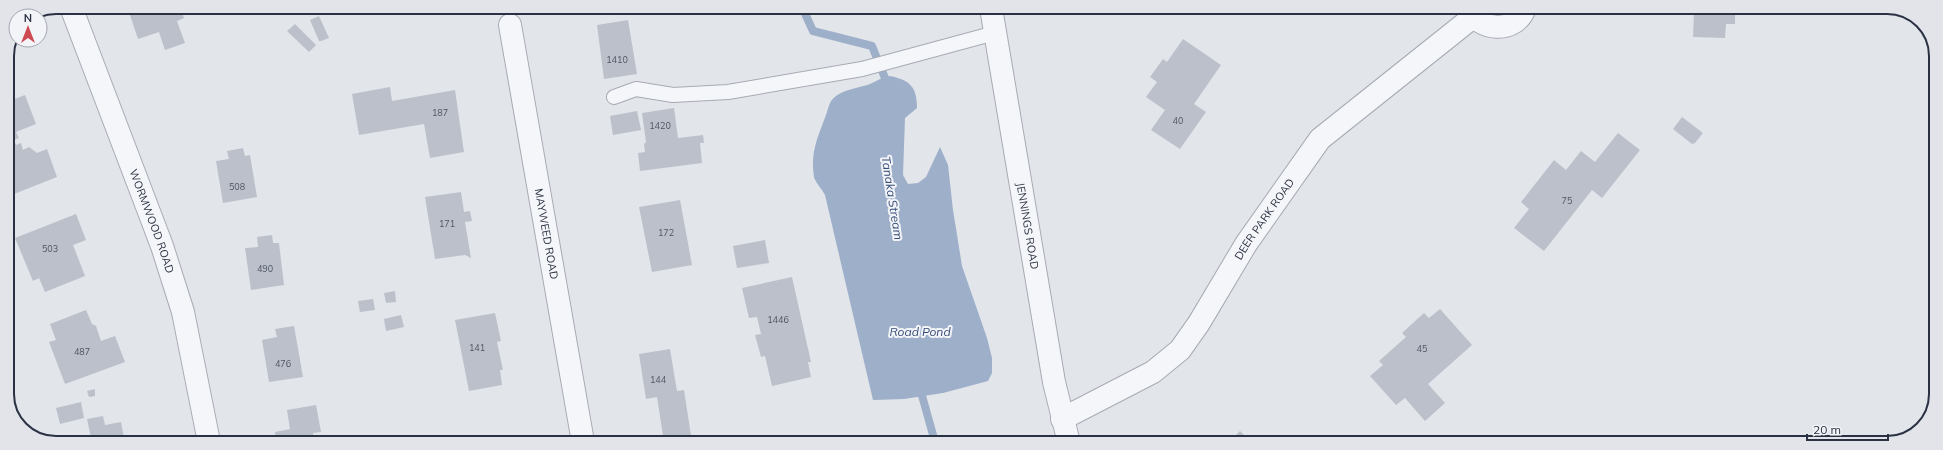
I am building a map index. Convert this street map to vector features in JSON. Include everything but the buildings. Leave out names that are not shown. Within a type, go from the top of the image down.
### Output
[{"type":"street","name":"WORMWOOD ROAD","points":[[74,14],[167,261],[183,312],[208,436]]},
{"type":"street","name":"JENNINGS ROAD","points":[[992,14],[1053,374],[1067,436]]},
{"type":"street","name":"DEER PARK ROAD","points":[[1062,419],[1153,372],[1180,350],[1199,324],[1246,244],[1320,140],[1469,14]]},
{"type":"street","name":"DEER PARK ROAD","points":[[1471,14],[1483,25],[1501,27],[1517,20],[1521,14]]},
{"type":"street","name":"MAYWEED ROAD","points":[[510,25],[582,436]]},
{"type":"lane","points":[[614,97],[636,89],[673,95],[728,92],[866,68],[994,33]]},
{"type":"water","name":"Road Pond","points":[[890,76],[907,82],[914,90],[917,101],[917,108],[905,118],[903,175],[908,184],[918,183],[926,177],[940,147],[948,165],[953,210],[962,266],[987,338],[992,358],[992,373],[988,381],[943,393],[904,399],[873,400],[825,195],[814,177],[813,160],[818,138],[832,100],[844,92]]},
{"type":"waterway","name":"Tanaka Stream","points":[[805,14],[813,31],[872,46],[887,83],[885,86]]},
{"type":"waterway","name":"Tanaka Stream","points":[[919,385],[933,436]]}]
